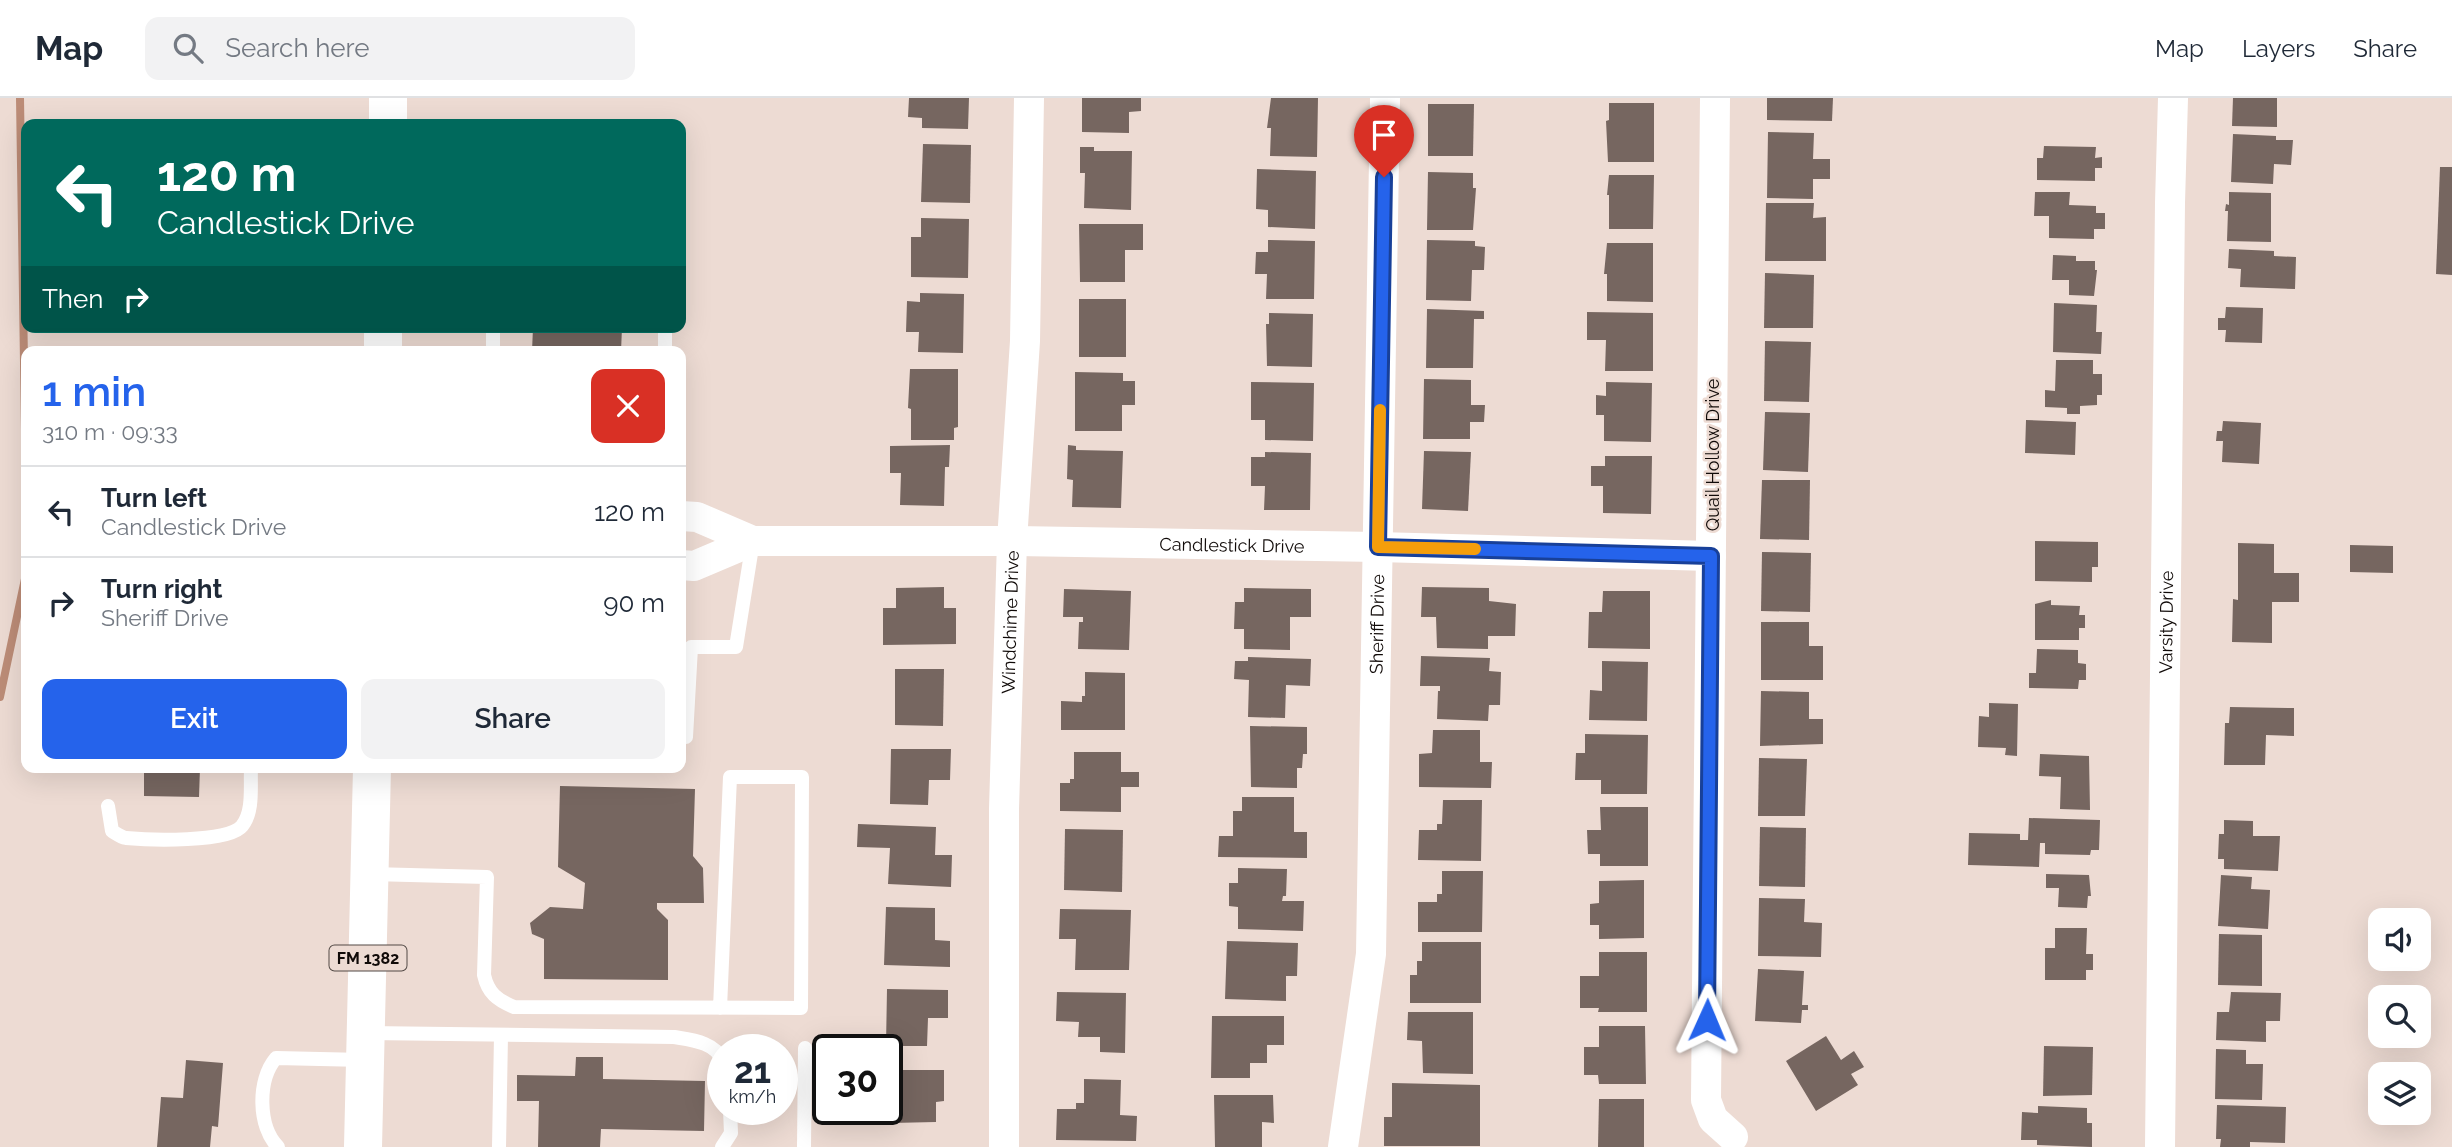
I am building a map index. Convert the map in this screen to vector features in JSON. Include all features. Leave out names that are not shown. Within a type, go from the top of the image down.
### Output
[{"type":"main road","points":[[388,98],[388,119]]},
{"type":"main road","name":"FM 1382","points":[[363,1147],[372,773]]},
{"type":"street","name":"Windchime Drive","points":[[1004,1147],[1004,809],[1012,541],[1025,341],[1029,98]]},
{"type":"street","name":"Sheriff Drive","points":[[1343,1147],[1371,954],[1385,98]]},
{"type":"street","name":"Quail Hollow Drive","points":[[1715,98],[1706,1100],[1713,1119],[1733,1137]]},
{"type":"street","name":"Varsity Drive","points":[[2160,1147],[2173,98]]},
{"type":"street","name":"Candlestick Drive","points":[[686,516],[697,517],[753,541]]},
{"type":"street","name":"Candlestick Drive","points":[[686,565],[694,565],[753,541],[1012,541],[1711,556]]},
{"type":"lane","points":[[686,737],[686,647],[736,648],[753,541]]},
{"type":"lane","points":[[108,806],[112,831],[123,838],[200,838],[232,834],[240,829],[248,816],[251,773]]},
{"type":"lane","points":[[370,874],[487,877],[484,975],[487,990],[500,1001],[514,1007],[801,1009],[802,777],[730,777],[720,1008]]},
{"type":"lane","points":[[499,1147],[501,1035]]},
{"type":"lane","points":[[278,1147],[264,1126],[263,1109],[267,1077],[276,1058],[501,1035],[674,1037],[695,1040],[707,1046]]},
{"type":"lane","points":[[804,1147],[805,1048]]},
{"type":"lane","points":[[722,1147],[730,1133],[730,1125]]},
{"type":"building","points":[[909,98],[969,98],[968,129],[922,128],[922,118],[908,117]]},
{"type":"building","points":[[1082,98],[1141,98],[1141,111],[1129,112],[1129,133],[1082,132]]},
{"type":"building","points":[[1271,98],[1318,98],[1317,157],[1270,156],[1271,128],[1267,128]]},
{"type":"building","points":[[1767,98],[1833,98],[1832,121],[1767,120]]},
{"type":"building","points":[[2233,98],[2277,98],[2277,127],[2232,126]]},
{"type":"building","points":[[1609,103],[1654,103],[1654,162],[1608,162],[1606,121],[1609,120]]},
{"type":"building","points":[[1428,104],[1474,104],[1473,156],[1428,156]]},
{"type":"building","points":[[1768,132],[1814,133],[1813,159],[1830,159],[1830,179],[1813,179],[1813,199],[1767,198]]},
{"type":"building","points":[[2233,134],[2276,136],[2276,140],[2293,140],[2291,165],[2274,164],[2273,184],[2231,182]]},
{"type":"building","points":[[923,144],[971,145],[970,203],[921,202]]},
{"type":"building","points":[[2044,146],[2096,147],[2095,158],[2102,157],[2102,168],[2095,168],[2095,181],[2037,180],[2037,158],[2043,158]]},
{"type":"building","points":[[1080,147],[1094,147],[1094,151],[1132,151],[1131,210],[1084,208],[1085,173],[1080,173]]},
{"type":"building","points":[[2440,167],[2452,167],[2452,275],[2436,274]]},
{"type":"building","points":[[1257,169],[1316,171],[1315,229],[1268,227],[1268,210],[1256,209]]},
{"type":"building","points":[[1428,172],[1473,173],[1473,188],[1476,188],[1473,230],[1427,230]]},
{"type":"building","points":[[1609,175],[1654,175],[1653,229],[1609,229]]},
{"type":"building","points":[[2035,192],[2070,192],[2069,205],[2096,206],[2096,213],[2105,213],[2105,229],[2094,229],[2094,239],[2049,238],[2049,216],[2034,216]]},
{"type":"building","points":[[2229,192],[2271,193],[2271,242],[2227,241],[2228,211],[2225,211],[2226,204],[2229,205]]},
{"type":"building","points":[[1766,203],[1814,203],[1813,218],[1826,217],[1826,261],[1765,261]]},
{"type":"building","points":[[921,218],[969,219],[968,278],[911,277],[911,237],[921,237]]},
{"type":"building","points":[[1079,224],[1143,224],[1143,250],[1125,250],[1125,282],[1080,282]]},
{"type":"building","points":[[1268,240],[1315,241],[1314,299],[1266,299],[1267,274],[1255,274],[1256,252],[1268,252]]},
{"type":"building","points":[[1427,240],[1475,241],[1475,246],[1485,247],[1484,270],[1472,270],[1471,301],[1426,300]]},
{"type":"building","points":[[1607,243],[1653,243],[1653,302],[1607,301],[1607,274],[1604,274]]},
{"type":"building","points":[[2229,249],[2274,251],[2274,256],[2296,257],[2295,289],[2240,287],[2241,269],[2228,268]]},
{"type":"building","points":[[2053,255],[2076,256],[2076,261],[2095,261],[2097,270],[2094,296],[2069,295],[2069,280],[2052,280]]},
{"type":"building","points":[[1765,273],[1814,275],[1813,328],[1764,328]]},
{"type":"building","points":[[920,293],[964,294],[963,353],[918,352],[919,332],[906,332],[907,301],[920,302]]},
{"type":"building","points":[[1079,299],[1126,299],[1126,357],[1079,357]]},
{"type":"building","points":[[2054,303],[2097,305],[2096,332],[2102,332],[2101,354],[2053,352]]},
{"type":"building","points":[[2226,307],[2263,308],[2262,343],[2225,342],[2226,330],[2218,330],[2218,318],[2225,318]]},
{"type":"building","points":[[1427,309],[1484,311],[1484,319],[1474,319],[1473,368],[1426,368]]},
{"type":"building","points":[[1587,312],[1653,313],[1653,371],[1605,371],[1606,340],[1587,340]]},
{"type":"building","points":[[1269,313],[1313,314],[1312,367],[1267,366],[1266,324],[1269,324]]},
{"type":"building","points":[[533,333],[622,333],[621,346],[532,346]]},
{"type":"building","points":[[1765,341],[1811,342],[1809,402],[1764,401]]},
{"type":"building","points":[[2056,360],[2093,360],[2093,374],[2102,374],[2102,395],[2097,395],[2097,405],[2080,406],[2080,414],[2067,414],[2067,408],[2045,407],[2045,390],[2055,391]]},
{"type":"building","points":[[910,369],[958,369],[958,427],[954,428],[954,440],[911,440],[911,409],[908,408]]},
{"type":"building","points":[[1075,372],[1123,373],[1123,381],[1135,381],[1135,405],[1122,405],[1122,431],[1075,431]]},
{"type":"building","points":[[1424,379],[1471,380],[1471,405],[1485,405],[1484,422],[1470,422],[1470,439],[1423,439]]},
{"type":"building","points":[[1251,382],[1314,383],[1313,441],[1265,440],[1265,420],[1251,420]]},
{"type":"building","points":[[1606,382],[1652,383],[1651,442],[1604,441],[1604,415],[1596,415],[1596,395],[1606,396]]},
{"type":"building","points":[[1765,412],[1810,413],[1808,472],[1763,470]]},
{"type":"building","points":[[2026,420],[2076,422],[2075,455],[2025,453]]},
{"type":"building","points":[[2223,421],[2261,423],[2259,464],[2222,462],[2223,441],[2216,441],[2217,431],[2222,431]]},
{"type":"building","points":[[950,445],[949,467],[945,467],[944,506],[900,505],[901,473],[890,473],[890,446]]},
{"type":"building","points":[[1068,445],[1076,446],[1076,450],[1123,451],[1121,508],[1072,507],[1073,480],[1067,479]]},
{"type":"building","points":[[1424,451],[1471,452],[1468,511],[1422,509]]},
{"type":"building","points":[[1265,452],[1311,453],[1310,510],[1264,510],[1265,486],[1251,486],[1251,457],[1265,457]]},
{"type":"building","points":[[1605,456],[1652,456],[1651,514],[1603,513],[1603,486],[1591,486],[1591,466],[1605,466]]},
{"type":"building","points":[[1762,480],[1810,480],[1809,540],[1760,539]]},
{"type":"building","points":[[2035,541],[2098,542],[2098,567],[2092,567],[2092,582],[2035,581]]},
{"type":"building","points":[[2238,543],[2274,544],[2274,573],[2299,573],[2299,602],[2272,602],[2272,643],[2232,642],[2233,599],[2238,600]]},
{"type":"building","points":[[2350,545],[2393,546],[2393,573],[2350,572]]},
{"type":"building","points":[[1762,552],[1811,553],[1810,612],[1761,611]]},
{"type":"building","points":[[944,587],[944,608],[956,608],[956,644],[883,645],[883,608],[896,608],[896,588]]},
{"type":"building","points":[[1422,587],[1489,588],[1489,601],[1516,604],[1515,636],[1488,636],[1488,649],[1437,648],[1436,617],[1421,617]]},
{"type":"building","points":[[1244,588],[1311,589],[1311,617],[1290,617],[1290,650],[1244,649],[1244,629],[1234,629],[1235,602],[1244,602]]},
{"type":"building","points":[[1064,589],[1131,591],[1129,650],[1078,649],[1079,622],[1083,622],[1083,617],[1063,617]]},
{"type":"building","points":[[1603,591],[1650,591],[1650,649],[1588,648],[1589,612],[1602,612]]},
{"type":"building","points":[[2051,600],[2051,605],[2080,606],[2079,615],[2085,615],[2085,628],[2079,628],[2079,640],[2035,640],[2035,604]]},
{"type":"building","points":[[1761,622],[1809,622],[1809,646],[1823,646],[1823,680],[1761,680]]},
{"type":"building","points":[[2037,649],[2078,650],[2078,663],[2086,664],[2086,680],[2079,680],[2078,689],[2029,688],[2029,673],[2036,673]]},
{"type":"building","points":[[1421,656],[1490,658],[1489,671],[1501,672],[1500,705],[1489,705],[1488,721],[1437,719],[1440,686],[1420,686]]},
{"type":"building","points":[[1248,657],[1311,659],[1310,686],[1286,685],[1285,718],[1248,717],[1249,680],[1234,679],[1235,661],[1248,661]]},
{"type":"building","points":[[1602,661],[1648,662],[1647,721],[1589,720],[1590,690],[1602,691]]},
{"type":"building","points":[[895,669],[944,669],[943,726],[895,725]]},
{"type":"building","points":[[1085,672],[1125,673],[1125,730],[1061,730],[1061,701],[1082,702],[1082,696],[1085,696]]},
{"type":"building","points":[[1761,691],[1809,692],[1809,719],[1823,719],[1823,744],[1760,746]]},
{"type":"building","points":[[1989,703],[2018,704],[2017,756],[2005,755],[2006,748],[1978,747],[1979,716],[1989,717]]},
{"type":"building","points":[[2230,707],[2294,708],[2294,736],[2266,735],[2265,765],[2224,765],[2225,723],[2229,723]]},
{"type":"building","points":[[1250,726],[1307,727],[1307,754],[1303,754],[1302,768],[1297,768],[1297,788],[1251,787]]},
{"type":"building","points":[[1433,730],[1480,730],[1480,762],[1492,762],[1491,788],[1419,787],[1419,754],[1432,753]]},
{"type":"building","points":[[1585,734],[1648,735],[1647,794],[1601,794],[1601,780],[1575,780],[1576,753],[1585,753]]},
{"type":"building","points":[[891,749],[951,749],[950,780],[929,780],[928,805],[890,804]]},
{"type":"building","points":[[1074,752],[1121,752],[1121,772],[1139,772],[1139,787],[1121,787],[1121,812],[1060,811],[1060,783],[1070,783],[1070,779],[1074,779]]},
{"type":"building","points":[[2040,754],[2089,756],[2090,810],[2060,809],[2061,777],[2039,776]]},
{"type":"building","points":[[1759,758],[1807,759],[1805,816],[1758,816]]},
{"type":"building","points":[[144,773],[200,773],[199,797],[144,796]]},
{"type":"building","points":[[560,786],[695,789],[693,856],[703,868],[704,903],[657,903],[657,909],[668,920],[668,980],[544,979],[544,939],[532,934],[530,923],[550,907],[583,909],[585,883],[558,867]]},
{"type":"building","points":[[1242,797],[1294,797],[1294,832],[1307,832],[1307,858],[1218,857],[1219,836],[1233,836],[1233,811],[1242,811]]},
{"type":"building","points":[[1443,800],[1482,800],[1481,861],[1418,860],[1419,830],[1437,830],[1437,824],[1442,824]]},
{"type":"building","points":[[1600,807],[1648,807],[1648,866],[1600,866],[1600,854],[1588,854],[1587,830],[1601,830]]},
{"type":"building","points":[[2029,818],[2100,820],[2099,850],[2091,850],[2090,855],[2045,854],[2045,843],[2040,843],[2039,867],[1968,865],[1969,833],[2020,834],[2020,840],[2028,840]]},
{"type":"building","points":[[2224,820],[2253,821],[2253,836],[2280,836],[2278,871],[2224,869],[2224,859],[2218,859],[2219,834],[2224,834]]},
{"type":"building","points":[[858,824],[936,827],[935,855],[952,855],[951,887],[888,884],[890,848],[857,847]]},
{"type":"building","points":[[1760,827],[1806,828],[1805,887],[1759,886]]},
{"type":"building","points":[[1065,829],[1123,830],[1122,892],[1064,890]]},
{"type":"building","points":[[1238,868],[1287,869],[1286,896],[1283,896],[1282,901],[1304,901],[1303,931],[1238,929],[1238,907],[1229,906],[1229,883],[1238,883]]},
{"type":"building","points":[[1442,871],[1483,871],[1482,932],[1418,932],[1418,902],[1437,902],[1437,894],[1442,894]]},
{"type":"building","points":[[2046,874],[2089,875],[2091,896],[2088,896],[2087,908],[2058,907],[2059,888],[2046,888]]},
{"type":"building","points":[[2221,875],[2252,877],[2251,889],[2270,890],[2268,929],[2218,926]]},
{"type":"building","points":[[1644,880],[1644,938],[1599,939],[1599,925],[1590,925],[1590,904],[1599,903],[1599,881]]},
{"type":"building","points":[[1759,898],[1805,899],[1804,922],[1822,923],[1821,957],[1758,956]]},
{"type":"building","points":[[886,907],[935,908],[935,940],[950,941],[950,967],[884,965]]},
{"type":"building","points":[[1060,909],[1131,910],[1129,970],[1075,970],[1076,939],[1059,939]]},
{"type":"building","points":[[2055,928],[2087,928],[2086,954],[2093,954],[2093,970],[2086,970],[2086,980],[2045,980],[2045,948],[2055,948]]},
{"type":"building","points":[[2219,934],[2262,935],[2262,986],[2218,985]]},
{"type":"building","points":[[1227,941],[1298,943],[1297,976],[1286,976],[1286,1001],[1225,999]]},
{"type":"building","points":[[1422,942],[1481,942],[1481,1003],[1410,1003],[1410,975],[1417,975],[1417,961],[1422,961]]},
{"type":"building","points":[[1599,952],[1647,952],[1647,1012],[1598,1012],[1599,1008],[1580,1008],[1580,976],[1599,976]]},
{"type":"building","points":[[1758,969],[1804,971],[1802,1005],[1808,1005],[1808,1010],[1802,1010],[1801,1023],[1755,1021]]},
{"type":"building","points":[[887,989],[948,990],[948,1018],[928,1018],[927,1046],[903,1046],[903,1034],[886,1034]]},
{"type":"building","points":[[1057,992],[1126,993],[1125,1053],[1100,1052],[1100,1037],[1078,1037],[1079,1022],[1056,1021]]},
{"type":"building","points":[[2231,992],[2281,993],[2280,1021],[2266,1021],[2266,1042],[2216,1040],[2217,1012],[2229,1012]]},
{"type":"building","points":[[1408,1012],[1473,1012],[1473,1074],[1423,1073],[1422,1041],[1407,1040]]},
{"type":"building","points":[[1212,1016],[1284,1016],[1284,1045],[1267,1045],[1267,1063],[1250,1063],[1250,1078],[1211,1078]]},
{"type":"building","points":[[1599,1026],[1645,1026],[1646,1084],[1599,1084],[1598,1075],[1584,1075],[1584,1047],[1599,1047]]},
{"type":"building","points":[[1826,1036],[1841,1060],[1854,1051],[1864,1067],[1851,1074],[1858,1085],[1816,1111],[1786,1061]]},
{"type":"building","points":[[2044,1046],[2093,1047],[2092,1095],[2043,1096]]},
{"type":"building","points":[[2216,1049],[2246,1050],[2246,1064],[2263,1064],[2262,1100],[2215,1099]]},
{"type":"building","points":[[576,1057],[603,1057],[603,1079],[705,1081],[704,1131],[601,1129],[600,1147],[538,1147],[539,1101],[517,1101],[517,1075],[575,1076]]},
{"type":"building","points":[[186,1060],[223,1063],[218,1127],[212,1126],[210,1147],[157,1147],[161,1097],[183,1098]]},
{"type":"building","points":[[903,1070],[944,1070],[944,1101],[936,1102],[936,1122],[903,1123]]},
{"type":"building","points":[[1084,1079],[1121,1080],[1120,1115],[1137,1116],[1136,1141],[1056,1140],[1057,1109],[1076,1109],[1076,1103],[1084,1103]]},
{"type":"building","points":[[1392,1083],[1480,1085],[1480,1146],[1384,1146],[1384,1117],[1392,1117]]},
{"type":"building","points":[[1214,1095],[1273,1095],[1274,1123],[1262,1122],[1262,1147],[1215,1147]]},
{"type":"building","points":[[1599,1099],[1644,1099],[1644,1147],[1598,1147]]},
{"type":"building","points":[[2217,1105],[2286,1107],[2285,1143],[2250,1142],[2250,1147],[2220,1147],[2221,1139],[2216,1139]]},
{"type":"building","points":[[2038,1106],[2087,1108],[2087,1123],[2092,1123],[2092,1147],[2037,1145],[2037,1140],[2021,1140],[2022,1112],[2038,1113]]},
{"type":"waterway","points":[[20,98],[21,164]]},
{"type":"waterway","points":[[24,333],[24,346]]},
{"type":"waterway","points":[[0,697],[21,598]]},
{"type":"slow traffic","points":[[1380,410],[1378,547],[1475,549]]},
{"type":"route","points":[[1384,177],[1378,547],[1711,556],[1707,1020]]}]
